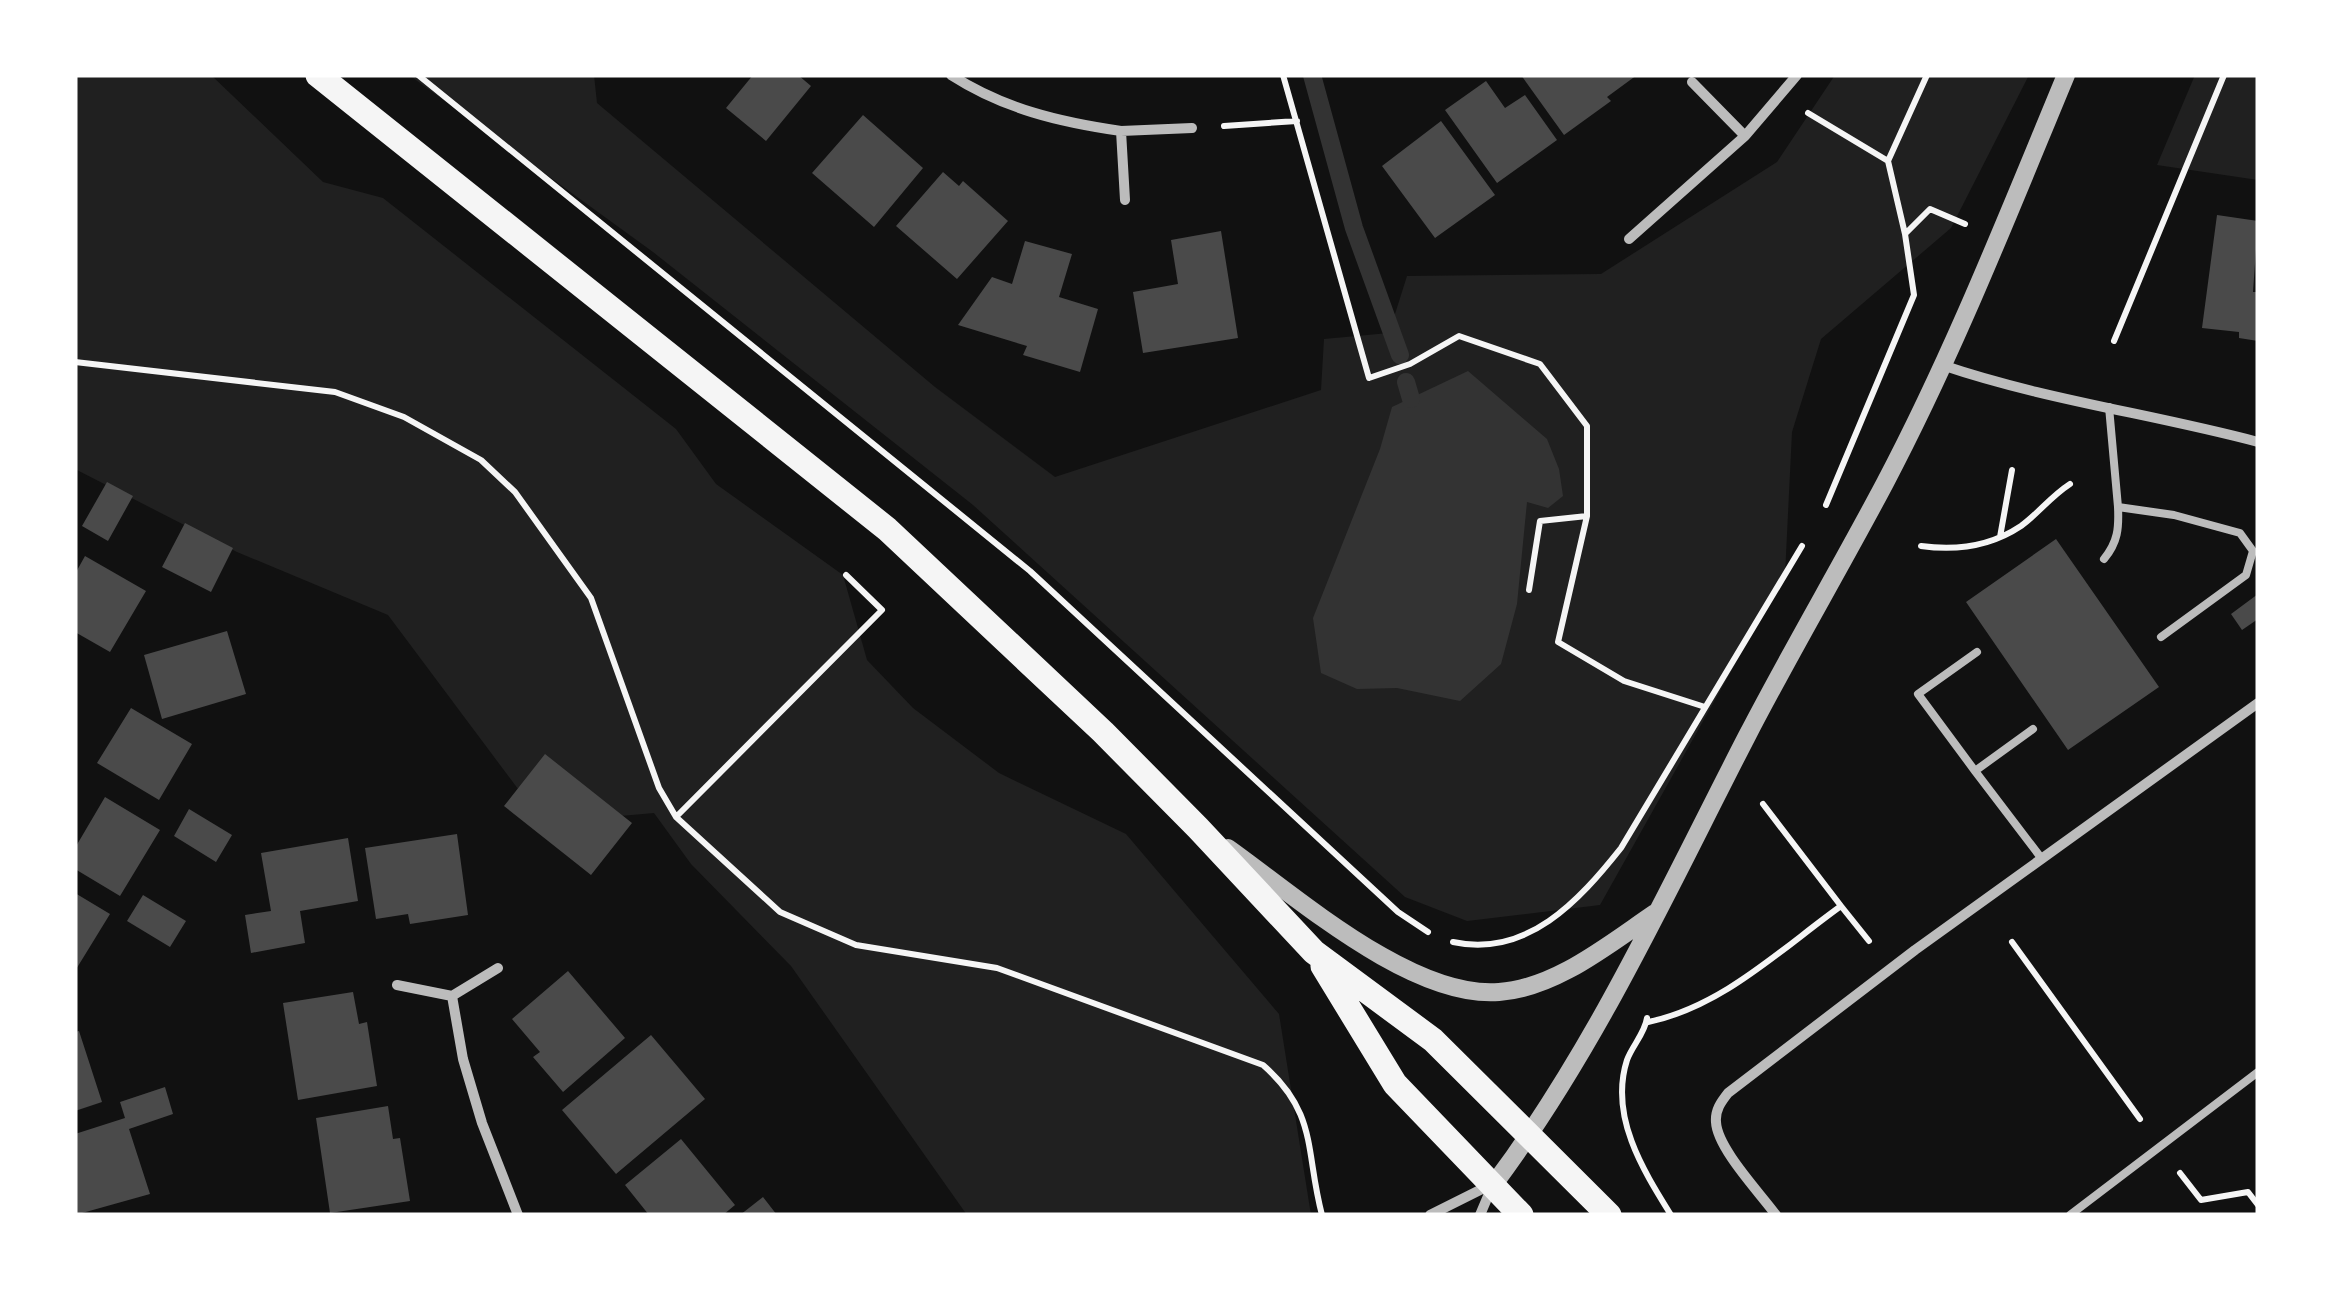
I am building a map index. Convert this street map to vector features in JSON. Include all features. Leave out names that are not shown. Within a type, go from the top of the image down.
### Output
[{"type":"main road","points":[[318,75],[887,529],[1019,651],[1198,828],[1314,952],[1434,1040],[1609,1215]]},
{"type":"main road","points":[[1314,952],[1394,1084],[1521,1215]]},
{"type":"street","points":[[951,75],[1016,110],[1064,123],[1121,131],[1192,128]]},
{"type":"street","points":[[1629,239],[1745,136],[1797,75]]},
{"type":"street","points":[[1480,1215],[1494,1184],[1567,1079],[1754,722],[1886,481],[1942,365],[2066,75]]},
{"type":"street","points":[[1692,82],[1745,136]]},
{"type":"street","points":[[1121,131],[1126,200]]},
{"type":"street","points":[[1942,365],[2040,394],[2258,442]]},
{"type":"street","points":[[1776,1215],[1720,1139],[1718,1108],[1728,1093],[1890,969],[2258,703]]},
{"type":"street","points":[[1198,828],[1385,959],[1423,978],[1455,988],[1500,992],[1552,977],[1657,912]]},
{"type":"street","points":[[396,985],[452,996],[498,968]]},
{"type":"street","points":[[452,996],[472,1091],[518,1215]]},
{"type":"street","points":[[1430,1215],[1494,1184]]},
{"type":"lane","points":[[2104,559],[2114,547],[2119,528],[2109,407]]},
{"type":"lane","points":[[2118,507],[2174,515],[2240,532],[2253,551],[2246,575],[2161,637]]},
{"type":"lane","points":[[1977,652],[1918,694],[2042,859]]},
{"type":"lane","points":[[1975,771],[2032,729]]},
{"type":"lane","points":[[2070,1215],[2258,1072]]},
{"type":"path","points":[[418,75],[1030,571],[1398,912],[1437,936]]},
{"type":"path","points":[[1282,75],[1369,378],[1410,364],[1459,336],[1540,364],[1587,426],[1587,516],[1558,642],[1624,681],[1706,707]]},
{"type":"path","points":[[1822,512],[1914,295],[1888,161],[1927,75]]},
{"type":"path","points":[[2114,340],[2224,75]]},
{"type":"path","points":[[1782,96],[1888,161]]},
{"type":"path","points":[[1192,128],[1297,121]]},
{"type":"path","points":[[1905,234],[1930,209]]},
{"type":"path","points":[[75,362],[334,392],[404,417],[482,460],[515,492],[591,598],[658,788],[676,816],[780,912],[856,945],[997,968],[1263,1065],[1285,1084],[1303,1115],[1322,1215]]},
{"type":"path","points":[[2000,538],[2012,470]]},
{"type":"path","points":[[1920,546],[1972,546],[2000,538],[2024,524],[2050,497],[2070,484]]},
{"type":"path","points":[[1529,590],[1540,521],[1587,516]]},
{"type":"path","points":[[1449,942],[1497,944],[1530,934],[1559,916],[1594,883],[1621,848],[1803,545]]},
{"type":"path","points":[[676,816],[882,610],[846,575]]},
{"type":"path","points":[[1764,804],[1890,969]]},
{"type":"path","points":[[1671,1215],[1640,1162],[1623,1112],[1628,1060],[1648,1022],[1678,1016],[1713,999],[1841,906]]},
{"type":"path","points":[[2012,942],[2139,1117]]},
{"type":"path","points":[[2180,1173],[2200,1200],[2248,1192],[2258,1205]]},
{"type":"shaded area","points":[[75,75],[211,75],[323,182],[383,198],[676,429],[716,484],[843,575],[867,660],[913,708],[999,773],[1126,834],[1279,1014],[1311,1215],[967,1215],[791,966],[691,864],[654,813],[564,821],[524,797],[388,615],[237,552],[75,469]]},
{"type":"shaded area","points":[[409,75],[594,75],[597,103],[935,387],[1055,477],[1321,390],[1324,339],[1389,333],[1407,276],[1601,274],[1777,162],[1835,75],[2029,75],[1951,228],[1821,339],[1792,432],[1785,575],[1600,905],[1467,921],[1405,897],[973,505],[653,252]]},
{"type":"shaded area","points":[[2195,75],[2258,75],[2258,180],[2157,165]]},
{"type":"shaded area","points":[[1468,371],[1547,439],[1559,469],[1563,496],[1548,508],[1527,502],[1517,604],[1501,664],[1460,701],[1397,688],[1357,689],[1321,673],[1313,618],[1380,449],[1392,407]]},
{"type":"building","points":[[753,75],[798,75],[811,86],[766,141],[726,108]]},
{"type":"building","points":[[1521,75],[1637,75],[1607,97],[1611,101],[1564,135]]},
{"type":"building","points":[[1486,81],[1505,108],[1525,95],[1557,140],[1497,183],[1445,110]]},
{"type":"building","points":[[863,115],[923,168],[874,227],[812,173]]},
{"type":"building","points":[[1441,121],[1495,195],[1435,238],[1382,166]]},
{"type":"building","points":[[943,172],[959,186],[963,181],[1008,221],[957,279],[896,226]]},
{"type":"building","points":[[2217,215],[2258,221],[2253,292],[2258,292],[2258,341],[2239,338],[2239,332],[2202,328]]},
{"type":"building","points":[[1221,231],[1238,338],[1143,353],[1133,292],[1178,284],[1171,240]]},
{"type":"building","points":[[1025,241],[1072,254],[1059,297],[1098,309],[1080,372],[1023,355],[1027,346],[958,325],[992,277],[1012,284]]},
{"type":"building","points":[[107,482],[133,496],[108,541],[82,526]]},
{"type":"building","points":[[185,523],[233,548],[211,592],[162,567]]},
{"type":"building","points":[[2056,539],[2159,687],[2068,750],[1966,602]]},
{"type":"building","points":[[85,556],[146,591],[110,652],[75,632],[75,574]]},
{"type":"building","points":[[2258,594],[2258,619],[2242,630],[2231,614]]},
{"type":"building","points":[[227,631],[246,694],[162,719],[144,655]]},
{"type":"building","points":[[131,708],[192,744],[159,800],[97,763]]},
{"type":"building","points":[[545,754],[632,823],[591,875],[504,806]]},
{"type":"building","points":[[105,797],[160,830],[120,896],[75,869],[75,848]]},
{"type":"building","points":[[189,809],[232,835],[216,862],[174,836]]},
{"type":"building","points":[[457,834],[468,915],[410,924],[408,914],[376,919],[365,848]]},
{"type":"building","points":[[348,838],[358,901],[300,911],[305,943],[251,953],[245,915],[271,911],[261,853]]},
{"type":"building","points":[[75,893],[110,914],[75,971]]},
{"type":"building","points":[[143,895],[186,921],[170,947],[127,921]]},
{"type":"building","points":[[568,971],[625,1038],[563,1092],[533,1057],[540,1052],[512,1019]]},
{"type":"building","points":[[353,992],[359,1024],[367,1022],[377,1086],[298,1100],[283,1003]]},
{"type":"building","points":[[79,1031],[102,1102],[75,1111],[75,1032]]},
{"type":"building","points":[[651,1035],[705,1099],[616,1174],[562,1110]]},
{"type":"building","points":[[165,1087],[173,1114],[129,1129],[150,1194],[75,1215],[75,1134],[125,1118],[120,1102]]},
{"type":"building","points":[[388,1106],[393,1139],[400,1138],[410,1201],[330,1213],[316,1118]]},
{"type":"building","points":[[681,1139],[735,1205],[723,1215],[649,1215],[625,1185]]},
{"type":"building","points":[[763,1197],[777,1215],[740,1215]]},
{"type":"waterway","points":[[1312,75],[1354,228],[1400,355]]},
{"type":"waterway","points":[[1406,382],[1411,399]]}]
